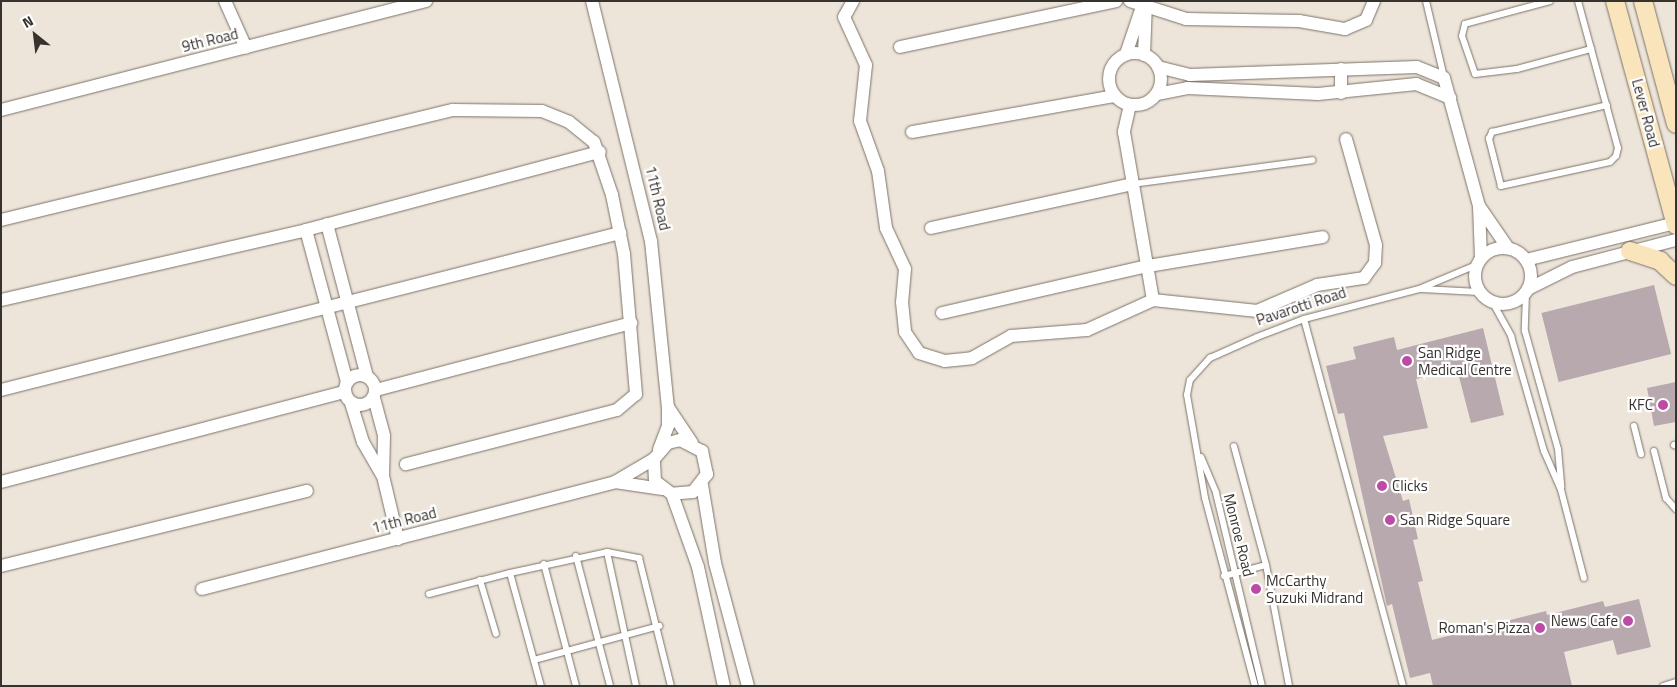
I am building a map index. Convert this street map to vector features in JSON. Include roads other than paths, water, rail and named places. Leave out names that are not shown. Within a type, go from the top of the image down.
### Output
[{"type":"main road","name":"Lever Road","points":[[1616,1],[1676,224]]},
{"type":"main road","name":"Lever Road","points":[[1643,1],[1676,124]]},
{"type":"main road","points":[[1630,251],[1660,261],[1676,276]]},
{"type":"street","points":[[225,1],[246,48]]},
{"type":"street","name":"9th Road","points":[[1,110],[426,1]]},
{"type":"street","name":"11th Road","points":[[202,589],[615,482],[656,455],[668,426],[668,407],[651,241],[592,1]]},
{"type":"street","points":[[854,1],[844,17],[864,56],[860,121],[878,171],[886,228],[905,268],[902,302],[906,332],[919,352],[962,361],[1010,336],[1087,330],[1154,300],[1257,311],[1317,285],[1364,278],[1376,263],[1376,245],[1346,138]]},
{"type":"street","points":[[900,47],[1116,1]]},
{"type":"street","points":[[1142,3],[1198,20],[1299,22],[1345,29],[1366,20],[1374,1]]},
{"type":"street","points":[[1115,96],[1109,76],[1114,63],[1126,54],[1142,3]]},
{"type":"street","points":[[1142,3],[1144,55]]},
{"type":"street","points":[[1126,54],[1144,55],[1158,66],[1190,75],[1341,69],[1427,68],[1444,78],[1480,206],[1479,292],[1493,303],[1511,303],[1527,291],[1572,267],[1676,240]]},
{"type":"street","points":[[1157,94],[1162,80],[1158,66]]},
{"type":"street","points":[[1394,68],[1396,86]]},
{"type":"street","points":[[1341,69],[1341,93]]},
{"type":"street","points":[[1282,71],[1282,92]]},
{"type":"street","points":[[912,132],[1115,96],[1130,105],[1145,103],[1157,94],[1187,88],[1341,93],[1396,86],[1428,86],[1450,98]]},
{"type":"street","points":[[1130,105],[1124,126],[1154,300]]},
{"type":"street","points":[[1,220],[453,110],[554,114],[590,136],[600,152],[620,233],[631,323],[636,394],[626,407],[406,464]]},
{"type":"street","points":[[1,300],[306,230],[600,152]]},
{"type":"street","points":[[931,228],[1133,184]]},
{"type":"street","points":[[1480,206],[1508,248],[1526,260],[1531,274],[1527,291]]},
{"type":"street","points":[[327,224],[367,376],[375,394],[384,436],[383,476],[398,539]]},
{"type":"street","points":[[1526,260],[1676,224]]},
{"type":"street","points":[[306,230],[327,305],[348,392],[363,442],[383,476]]},
{"type":"street","points":[[1,390],[327,305],[620,233]]},
{"type":"street","points":[[942,313],[1148,266],[1323,237]]},
{"type":"street","points":[[1479,261],[1508,248]]},
{"type":"street","points":[[348,392],[364,405],[375,394],[631,323]]},
{"type":"street","points":[[1,482],[348,392],[358,375],[367,376]]},
{"type":"street","name":"11th Road","points":[[668,407],[692,443]]},
{"type":"street","points":[[724,686],[698,568],[667,492],[655,481],[656,455],[668,443],[692,443],[707,462],[702,485],[715,563],[748,686]]},
{"type":"street","name":"11th Road","points":[[615,482],[667,492]]},
{"type":"street","points":[[667,492],[693,492],[702,485]]},
{"type":"street","points":[[1,566],[307,491]]},
{"type":"lane","points":[[1426,1],[1444,78]]},
{"type":"lane","points":[[1550,1],[1465,24],[1462,36],[1475,74],[1517,69],[1591,49]]},
{"type":"lane","points":[[1578,1],[1618,148],[1610,162],[1501,186],[1489,139],[1492,132],[1606,106]]},
{"type":"lane","points":[[1133,184],[1312,160]]},
{"type":"lane","name":"Pavarotti Road","points":[[1198,367],[1226,350],[1304,319],[1419,289],[1479,261]]},
{"type":"lane","name":"Pavarotti Road","points":[[1419,289],[1479,292]]},
{"type":"lane","points":[[1527,291],[1526,331],[1558,449],[1561,490]]},
{"type":"lane","points":[[1493,303],[1511,336],[1544,451],[1561,490],[1584,578]]},
{"type":"lane","points":[[1304,319],[1403,686]]},
{"type":"lane","name":"Monroe Road","points":[[1198,367],[1187,395],[1224,576],[1255,686]]},
{"type":"lane","points":[[1634,426],[1641,454]]},
{"type":"lane","points":[[1234,446],[1266,565],[1289,686]]},
{"type":"lane","name":"Monroe Road","points":[[1199,451],[1216,493],[1262,686]]},
{"type":"lane","points":[[1654,451],[1666,498],[1676,509]]},
{"type":"lane","points":[[607,552],[636,686]]},
{"type":"lane","points":[[429,594],[576,556],[607,552],[639,558],[659,626],[671,686]]},
{"type":"lane","points":[[576,556],[610,686]]},
{"type":"lane","points":[[544,564],[576,686]]},
{"type":"lane","points":[[1224,576],[1266,565]]},
{"type":"lane","points":[[510,573],[541,686]]},
{"type":"lane","points":[[480,580],[496,634]]},
{"type":"lane","points":[[534,660],[659,626]]},
{"type":"lane","points":[[1663,686],[1676,682]]},
{"type":"place","name":"San Ridge Medical Centre","points":[[1407,361]]},
{"type":"place","name":"KFC","points":[[1663,405]]},
{"type":"place","name":"Clicks","points":[[1382,486]]},
{"type":"place","name":"San Ridge Square","points":[[1390,520]]},
{"type":"place","name":"McCarthy Suzuki Midrand","points":[[1256,589]]},
{"type":"place","name":"News Cafe","points":[[1628,621]]},
{"type":"place","name":"Roman's Pizza","points":[[1540,628]]}]
